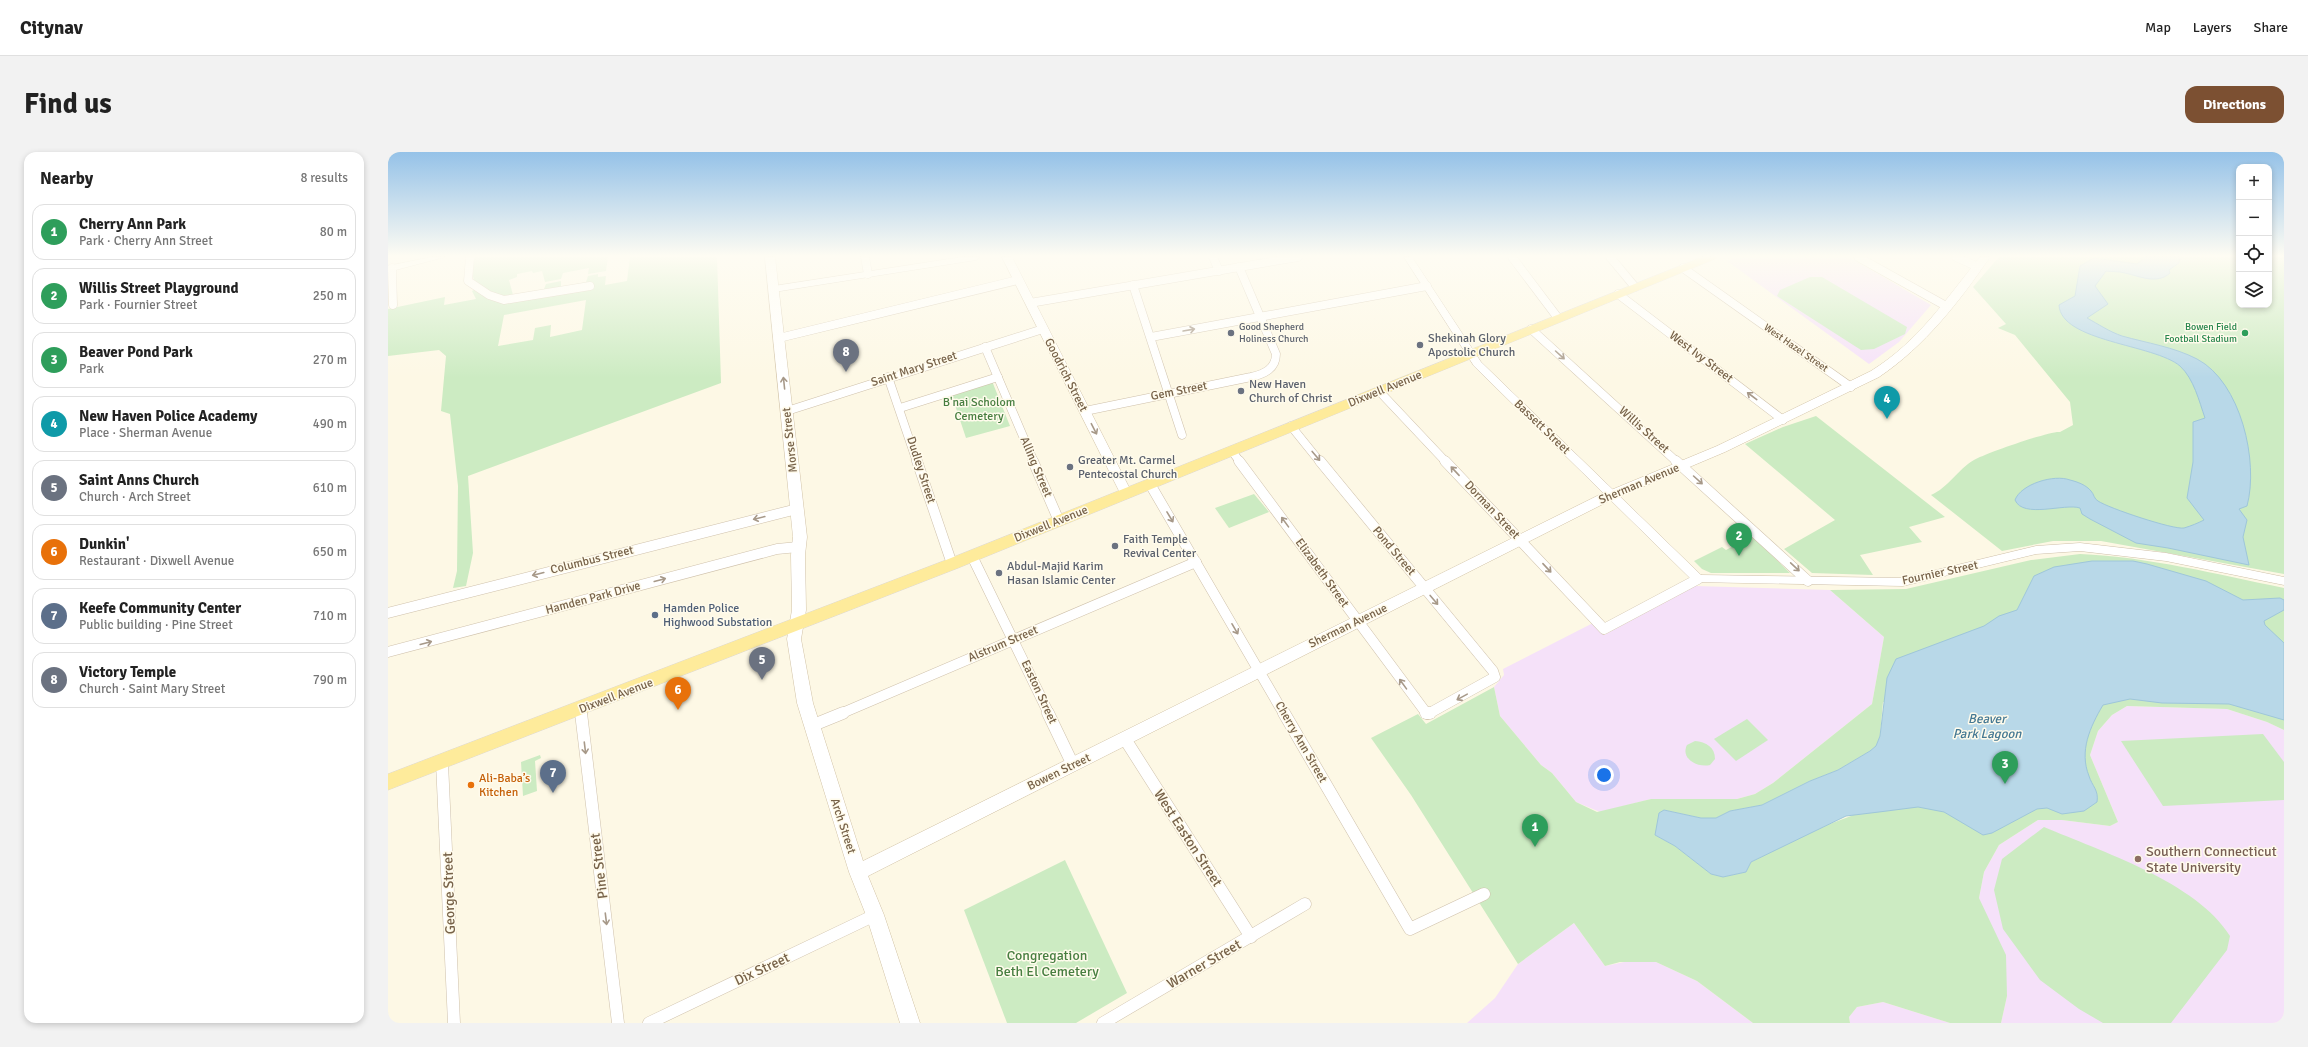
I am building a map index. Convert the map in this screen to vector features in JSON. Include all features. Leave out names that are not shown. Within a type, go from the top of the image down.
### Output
[{"type":"main road","name":"Morse Street","points":[[775,298],[800,537],[798,547],[799,610],[796,624]]},
{"type":"main road","name":"Goodrich Street","points":[[1027,298],[1126,493]]},
{"type":"main road","name":"Dixwell Avenue","points":[[388,782],[442,763],[952,564],[1609,298]]},
{"type":"main road","name":"Sherman Avenue","points":[[1260,670],[1611,495],[1683,466],[1851,387],[1875,374],[1908,351],[1927,332],[1952,298]]},
{"type":"main road","name":"Arch Street","points":[[796,624],[794,639],[796,656],[811,726],[858,872],[875,915],[906,1021]]},
{"type":"main road","name":"Bowen Street","points":[[858,872],[1260,670]]},
{"type":"street","points":[[392,298],[393,305]]},
{"type":"street","points":[[497,298],[504,300],[518,298]]},
{"type":"street","points":[[779,338],[945,298]]},
{"type":"street","points":[[1030,303],[1061,298]]},
{"type":"street","points":[[1137,298],[1167,393],[1182,435]]},
{"type":"street","points":[[1253,298],[1262,316]]},
{"type":"street","points":[[1150,337],[1363,298]]},
{"type":"street","name":"Bassett Street","points":[[1434,298],[1478,364],[1698,580]]},
{"type":"street","points":[[1543,298],[1558,318]]},
{"type":"street","name":"West Ivy Street","points":[[1623,298],[1783,420]]},
{"type":"street","name":"West Hazel Street","points":[[1725,298],[1851,387]]},
{"type":"street","points":[[1931,298],[1946,306]]},
{"type":"street","name":"Gem Street","points":[[1085,411],[1251,377],[1272,367],[1277,359],[1262,316]]},
{"type":"street","name":"Saint Mary Street","points":[[787,411],[888,377],[1043,329]]},
{"type":"street","name":"Willis Street","points":[[1531,329],[1808,581]]},
{"type":"street","name":"Alling Street","points":[[985,347],[1059,521]]},
{"type":"street","name":"Dudley Street","points":[[888,377],[900,408],[952,564]]},
{"type":"street","points":[[900,408],[998,377]]},
{"type":"street","name":"Dorman Street","points":[[1379,391],[1604,629]]},
{"type":"street","name":"Pond Street","points":[[1291,426],[1494,671],[1495,678],[1427,714]]},
{"type":"street","name":"Elizabeth Street","points":[[1232,450],[1427,714]]},
{"type":"street","name":"Cherry Ann Street","points":[[1150,484],[1410,929],[1484,894]]},
{"type":"street","name":"Columbus Street","points":[[388,613],[797,509]]},
{"type":"street","name":"Hamden Park Drive","points":[[388,652],[777,549],[798,547]]},
{"type":"street","name":"Fournier Street","points":[[1604,629],[1685,585],[1698,580],[1910,581],[2036,550],[2073,547],[2103,548],[2166,557],[2284,581]]},
{"type":"street","name":"Easton Street","points":[[972,556],[1014,640],[1073,765]]},
{"type":"street","name":"Alstrum Street","points":[[811,726],[1196,562]]},
{"type":"street","name":"Pine Street","points":[[581,709],[618,1023]]},
{"type":"street","name":"West Easton Street","points":[[1125,739],[1251,937]]},
{"type":"street","name":"George Street","points":[[442,763],[454,1023]]},
{"type":"street","name":"Warner Street","points":[[1103,1023],[1305,904]]},
{"type":"street","name":"Dix Street","points":[[649,1023],[875,915]]},
{"type":"shaded area","points":[[1778,298],[1918,298],[1931,305],[1899,342],[1869,364]]},
{"type":"shaded area","points":[[1695,586],[1830,590],[1884,637],[1872,704],[1773,783],[1755,794],[1737,799],[1651,799],[1600,812],[1576,802],[1552,773],[1541,765],[1500,716],[1494,687],[1504,675],[1503,669],[1593,623],[1604,635]]},
{"type":"shaded area","name":"Southern Connecticut State University","points":[[2127,706],[2227,709],[2267,722],[2284,730],[2284,1023],[2001,1023],[2007,996],[1979,898],[1984,872],[1999,845],[2038,820],[2062,820],[2110,826],[2118,822],[2090,755],[2098,731],[2112,715]]},
{"type":"shaded area","points":[[1574,923],[1605,966],[1629,961],[1656,962],[1697,981],[1753,1023],[1467,1023],[1495,998],[1518,964]]},
{"type":"shaded area","points":[[1883,1002],[1950,1023],[1850,1023],[1849,1017],[1857,1007]]},
{"type":"green space","points":[[442,298],[445,298],[444,305],[476,299],[475,298],[718,298],[721,383],[468,476],[473,553],[466,586],[453,588],[457,571],[458,486],[450,414],[441,411],[446,356],[439,350],[388,356],[388,309]],"holes":[[[586,300],[582,330],[550,337],[551,325],[535,328],[533,340],[498,346],[504,315]]]},
{"type":"green space","points":[[1780,298],[1857,298],[1907,327],[1905,334],[1874,349],[1861,350]]},
{"type":"green space","points":[[1982,298],[2236,298],[2236,308],[2272,308],[2272,298],[2284,298],[2284,574],[2101,541],[2053,541],[2002,551],[1931,495],[1943,488],[1963,468],[1974,460],[2018,443],[2054,432],[2060,432],[2073,425],[2070,402],[2015,335],[1998,328],[2006,324]]},
{"type":"green space","name":"B'nai Scholom Cemetery","points":[[992,381],[1010,426],[966,438],[951,393]]},
{"type":"green space","points":[[1816,416],[1945,517],[1909,527],[1922,542],[1860,555],[1873,575],[1812,573],[1784,549],[1835,520],[1745,444],[1783,427]]},
{"type":"green space","points":[[1254,494],[1269,512],[1229,528],[1215,508]]},
{"type":"green space","points":[[1752,536],[1790,573],[1711,573],[1702,569],[1694,561],[1722,547],[1726,550]]},
{"type":"green space","points":[[2080,554],[2106,556],[2157,562],[2284,588],[2284,730],[2267,722],[2227,709],[2127,706],[2112,715],[2098,731],[2090,755],[2118,822],[2110,826],[2062,820],[2038,820],[1999,845],[1984,872],[1979,898],[2006,955],[2007,996],[2001,1023],[1950,1023],[1883,1002],[1857,1007],[1849,1017],[1850,1023],[1753,1023],[1697,981],[1656,962],[1620,962],[1605,966],[1574,923],[1518,964],[1411,795],[1371,738],[1418,714],[1426,724],[1494,687],[1500,716],[1541,765],[1552,773],[1576,802],[1597,812],[1651,799],[1737,799],[1755,794],[1773,783],[1872,704],[1884,637],[1830,590],[1906,589],[2031,560]],"holes":[[[1883,702],[1995,735],[1851,816],[1819,828],[1751,862],[1746,872],[1723,877],[1711,874],[1675,846],[1655,835],[1664,810],[1701,818],[1716,818],[1730,811],[1762,805],[1810,781],[1838,770],[1876,746],[1880,736]]]},
{"type":"green space","points":[[1747,719],[1768,740],[1736,761],[1714,739]]},
{"type":"green space","points":[[2263,734],[2284,762],[2284,800],[2163,806],[2121,741]]},
{"type":"green space","points":[[1695,741],[1706,744],[1712,748],[1715,759],[1710,765],[1705,766],[1696,764],[1688,758],[1685,750],[1687,745]]},
{"type":"green space","points":[[540,755],[541,758],[535,761],[537,791],[523,796],[521,762]]},
{"type":"green space","points":[[2044,827],[2146,870],[2171,884],[2195,900],[2215,917],[2230,936],[2227,950],[2171,1023],[2103,1023],[2079,1009],[2040,980],[2003,929],[1994,890],[2002,859]]},
{"type":"green space","name":"Congregation Beth El Cemetery","points":[[1065,860],[1127,993],[1076,1023],[1007,1023],[964,910]]},
{"type":"water","points":[[2072,298],[2103,298],[2108,304],[2087,318],[2122,336],[2170,348],[2197,359],[2212,370],[2225,385],[2235,404],[2243,425],[2248,446],[2250,488],[2247,506],[2239,509],[2247,520],[2243,537],[2249,565],[2168,548],[2136,543],[2082,514],[2080,508],[2065,507],[2035,510],[2026,509],[2019,506],[2015,500],[2018,494],[2024,489],[2047,479],[2063,478],[2084,485],[2091,491],[2097,500],[2104,504],[2168,526],[2184,528],[2204,520],[2187,498],[2193,462],[2193,422],[2205,418],[2196,390],[2185,371],[2180,366],[2150,352],[2091,335],[2075,327],[2064,317],[2059,305]]},
{"type":"water","name":"Beaver Park Lagoon","points":[[2092,561],[2133,561],[2147,564],[2206,581],[2243,600],[2280,598],[2284,600],[2284,610],[2264,621],[2265,625],[2284,643],[2284,720],[2229,704],[2162,703],[2130,699],[2103,705],[2087,739],[2085,757],[2086,767],[2097,794],[2097,802],[2084,811],[2062,814],[2047,808],[2037,809],[1992,833],[1983,835],[1944,812],[1918,807],[1846,816],[1751,862],[1746,872],[1723,877],[1711,874],[1675,846],[1655,835],[1659,813],[1664,810],[1701,818],[1716,818],[1730,811],[1762,805],[1810,781],[1838,770],[1870,751],[1876,746],[1880,736],[1887,678],[1896,659],[1984,626],[1999,616],[2017,610],[2034,576],[2054,567]]},
{"type":"place","name":"Good Shepherd Holiness Church","points":[[1231,333]]},
{"type":"place","name":"Bowen Field Football Stadium","points":[[2245,333]]},
{"type":"place","name":"Shekinah Glory Apostolic Church","points":[[1420,345]]},
{"type":"place","name":"Victory Temple","points":[[846,372]]},
{"type":"place","name":"New Haven Church of Christ","points":[[1241,391]]},
{"type":"place","name":"New Haven Police Academy","points":[[1887,419]]},
{"type":"place","name":"Greater Mt. Carmel Pentecostal Church","points":[[1070,467]]},
{"type":"place","name":"Faith Temple Revival Center","points":[[1115,546]]},
{"type":"place","name":"Willis Street Playground","points":[[1739,556]]},
{"type":"place","name":"Abdul-Majid Karim Hasan Islamic Center","points":[[999,573]]},
{"type":"place","name":"Hamden Police Highwood Substation","points":[[655,615]]},
{"type":"place","name":"Saint Anns Church","points":[[762,680]]},
{"type":"place","name":"Dunkin'","points":[[678,710]]},
{"type":"place","name":"Beaver Pond Park","points":[[2005,784]]},
{"type":"place","name":"Ali-Baba’s Kitchen","points":[[471,785]]},
{"type":"place","name":"Keefe Community Center","points":[[553,793]]},
{"type":"place","name":"Cherry Ann Park","points":[[1535,847]]},
{"type":"place","name":"Southern Connecticut State University","points":[[2138,859]]}]
